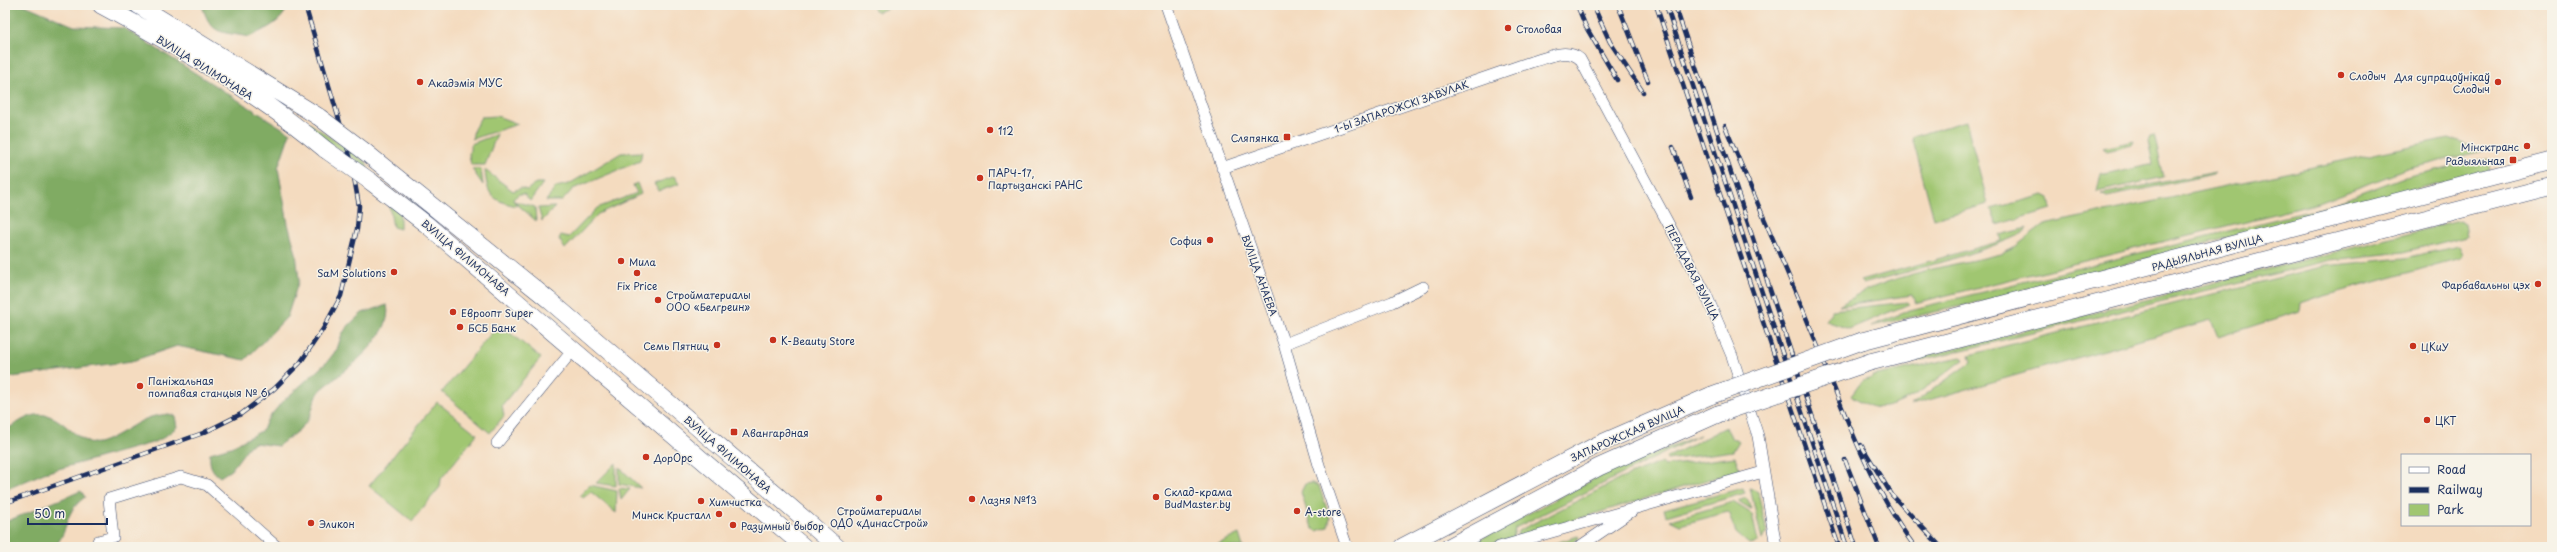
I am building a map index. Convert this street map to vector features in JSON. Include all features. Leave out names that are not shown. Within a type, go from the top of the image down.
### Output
[{"type":"main road","name":"ВУЛІЦА ФІЛІМОНАВА","points":[[101,5],[204,64],[300,129],[426,224],[536,316],[573,350],[804,547]]},
{"type":"main road","name":"ВУЛІЦА ФІЛІМОНАВА","points":[[138,5],[319,117],[364,151],[549,300],[838,547]]},
{"type":"main road","name":"РАДЫЯЛЬНАЯ ВУЛІЦА","points":[[1862,341],[2552,161]]},
{"type":"main road","name":"ЗАПАРОЖСКАЯ ВУЛІЦА","points":[[1449,547],[1599,467],[1718,414],[1870,362],[2552,186]]},
{"type":"main road","points":[[536,316],[549,300]]},
{"type":"main road","name":"ЗАПАРОЖСКАЯ ВУЛІЦА","points":[[1402,547],[1597,445],[1712,395],[1862,341]]},
{"type":"street","name":"ВУЛІЦА АНАЕВА","points":[[1166,5],[1284,344],[1319,464],[1347,547]]},
{"type":"street","name":"1-Ы ЗАПАРОЖСКІ ЗАВУЛАК","points":[[1222,168],[1531,62],[1564,53],[1574,53],[1580,59]]},
{"type":"street","name":"ПЕРАДАВАЯ ВУЛІЦА","points":[[1580,59],[1710,304],[1732,356],[1758,436],[1776,547]]},
{"type":"street","points":[[1284,344],[1392,302],[1423,287]]},
{"type":"street","points":[[497,443],[573,350]]},
{"type":"street","points":[[1499,547],[1763,472]]},
{"type":"street","points":[[99,547],[98,541],[113,537],[109,499],[181,477],[207,485],[277,547]]},
{"type":"street","points":[[1580,547],[1635,508]]},
{"type":"green space","points":[[5,5],[25,5],[74,26],[124,28],[290,133],[278,168],[288,224],[296,253],[299,280],[287,317],[245,360],[177,346],[132,361],[5,378]]},
{"type":"green space","points":[[116,5],[125,5],[213,58],[366,162],[368,168]]},
{"type":"green space","points":[[202,5],[288,5],[282,17],[266,29],[249,37],[224,32],[213,27],[205,15]]},
{"type":"green space","points":[[871,5],[897,5],[877,12]]},
{"type":"green space","points":[[497,116],[518,124],[472,139],[474,129],[481,117]]},
{"type":"green space","points":[[1966,121],[1988,204],[1934,219],[1912,137]]},
{"type":"green space","points":[[497,134],[485,165],[471,165],[469,155],[471,144]]},
{"type":"green space","points":[[2154,135],[2164,177],[2097,192],[2101,173],[2105,175],[2153,164],[2148,141],[2150,136]]},
{"type":"green space","points":[[2448,138],[2482,151],[2407,169],[2319,203],[1915,303],[1912,295],[1839,306],[1856,295],[1875,286],[1896,279],[2001,254],[2012,249],[2044,225]]},
{"type":"green space","points":[[2134,141],[2132,145],[2106,151],[2102,148]]},
{"type":"green space","points":[[642,152],[640,161],[573,189],[562,201],[546,201],[556,187],[569,184],[621,153]]},
{"type":"green space","points":[[2487,158],[2490,170],[1971,304],[1871,326],[1910,310],[2325,207],[2401,178]]},
{"type":"green space","points":[[472,169],[481,169],[483,185]]},
{"type":"green space","points":[[485,170],[513,191],[521,188],[527,190],[536,183],[543,183],[530,201],[524,194],[519,194],[513,199],[514,202],[514,201],[535,207],[536,221],[515,202],[516,206],[496,199],[492,195],[487,185]]},
{"type":"green space","points":[[2216,172],[2214,174],[2107,197],[2101,194]]},
{"type":"green space","points":[[674,176],[679,184],[659,191],[654,184]]},
{"type":"green space","points":[[637,183],[641,194],[598,214],[565,249],[559,239],[561,235],[569,237],[597,208],[637,193],[633,185]]},
{"type":"green space","points":[[2044,195],[2050,198],[2052,209],[1997,225],[1991,209]]},
{"type":"green space","points":[[389,205],[400,212],[400,229],[393,227]]},
{"type":"green space","points":[[555,207],[542,221],[538,208]]},
{"type":"green space","points":[[2459,221],[2465,224],[2467,236],[2403,252],[2331,260],[1905,364],[1872,369]]},
{"type":"green space","points":[[2027,228],[2019,234],[2002,242],[1952,259],[1863,284],[1860,281],[2001,241],[1999,235]]},
{"type":"green space","points":[[2459,246],[2463,254],[2461,258],[2321,297],[2301,304],[2300,311],[2218,337],[2211,320],[1911,405],[1971,362],[1969,355],[2325,266],[2404,258]]},
{"type":"green space","points":[[1908,302],[1909,304],[1849,329],[1826,321],[1832,310]]},
{"type":"green space","points":[[387,305],[387,317],[383,329],[375,341],[365,353],[319,392],[308,420],[301,428],[278,446],[255,443],[249,446],[231,470],[220,477],[214,472],[210,464],[210,453],[231,447],[263,430],[267,420],[282,402],[327,362],[337,349],[342,334],[349,325],[362,313]]},
{"type":"green space","points":[[499,324],[541,358],[502,405],[504,416],[490,433],[442,392]]},
{"type":"green space","points":[[1961,357],[1964,359],[1921,391],[1896,404],[1884,407],[1873,407],[1851,396],[1862,381],[1872,378],[1872,376]]},
{"type":"green space","points":[[437,402],[477,434],[441,479],[440,487],[412,521],[369,486]]},
{"type":"green space","points":[[169,414],[175,416],[177,427],[163,438],[152,443],[44,473],[5,490],[5,433],[22,420],[34,415],[44,415],[61,422],[84,440],[98,443],[113,437],[145,419]]},
{"type":"green space","points":[[1726,427],[1732,439],[1739,441],[1733,451],[1667,460],[1666,458]]},
{"type":"green space","points":[[1700,435],[1515,528],[1513,538],[1484,545],[1474,542],[1607,472]]},
{"type":"green space","points":[[1735,457],[1740,470],[1517,537],[1518,531],[1620,479],[1662,462],[1664,466]]},
{"type":"green space","points":[[616,463],[616,486],[596,483]]},
{"type":"green space","points":[[619,467],[641,488],[619,484]]},
{"type":"green space","points":[[1312,483],[1319,486],[1330,518],[1328,527],[1317,531],[1312,528],[1301,492],[1305,484]]},
{"type":"green space","points":[[590,485],[617,491],[616,513],[591,492],[583,498],[580,495]]},
{"type":"green space","points":[[619,488],[630,489],[621,500]]},
{"type":"green space","points":[[1743,488],[1745,493],[1666,516],[1664,509]]},
{"type":"green space","points":[[1750,488],[1758,492],[1767,532],[1762,540]]},
{"type":"green space","points":[[81,491],[85,497],[72,510],[63,535],[54,547],[5,547],[5,522]]},
{"type":"green space","points":[[1746,498],[1748,500],[1751,509],[1738,501]]},
{"type":"green space","points":[[1733,502],[1752,514],[1758,542],[1749,544],[1736,533],[1728,512],[1680,525],[1670,520]]},
{"type":"green space","points":[[1239,534],[1243,547],[1212,547]]},
{"type":"green space","points":[[1578,536],[1579,538],[1567,547],[1543,547]]},
{"type":"railway","points":[[5,503],[203,433],[241,414],[274,389],[300,363],[323,329],[341,296],[357,229],[359,206],[351,160],[305,5]]},
{"type":"railway","points":[[1577,5],[1586,27],[1617,80]]},
{"type":"railway","points":[[1593,5],[1610,42],[1643,92]]},
{"type":"railway","points":[[1618,5],[1648,81]]},
{"type":"railway","points":[[1656,5],[1839,547]]},
{"type":"railway","points":[[1666,5],[1847,547]]},
{"type":"railway","points":[[1675,5],[1856,547]]},
{"type":"railway","points":[[1725,126],[1801,306],[1845,416],[1869,470],[1898,522],[1915,547]]},
{"type":"railway","points":[[1673,147],[1691,197]]},
{"type":"railway","points":[[1861,445],[1892,495],[1941,547]]},
{"type":"railway","points":[[1845,460],[1879,547]]},
{"type":"place","name":"Столовая","points":[[1508,28]]},
{"type":"place","name":"Слодыч","points":[[2341,75]]},
{"type":"place","name":"Акадэмія МУС","points":[[420,82]]},
{"type":"place","name":"Для супрацоўнікаў Слодыч","points":[[2498,82]]},
{"type":"place","name":"112","points":[[990,130]]},
{"type":"place","name":"Сляпянка","points":[[1287,137]]},
{"type":"place","name":"Мінсктранс","points":[[2527,146]]},
{"type":"place","name":"Радыяльная","points":[[2513,160]]},
{"type":"place","name":"ПАРЧ-17, Партызанскі РАНС","points":[[980,178]]},
{"type":"place","name":"София","points":[[1210,240]]},
{"type":"place","name":"Мила","points":[[621,261]]},
{"type":"place","name":"SaM Solutions","points":[[394,272]]},
{"type":"place","name":"Fix Price","points":[[637,273]]},
{"type":"place","name":"Фарбавальны цэх","points":[[2538,284]]},
{"type":"place","name":"Стройматериалы ООО «Белгреин»","points":[[658,300]]},
{"type":"place","name":"Евроопт Super","points":[[453,312]]},
{"type":"place","name":"БСБ Банк","points":[[460,327]]},
{"type":"place","name":"K-Beauty Store","points":[[773,340]]},
{"type":"place","name":"Семь Пятниц","points":[[717,345]]},
{"type":"place","name":"ЦКиУ","points":[[2413,346]]},
{"type":"place","name":"Паніжальная помпавая станцыя № 6","points":[[140,386]]},
{"type":"place","name":"ЦКТ","points":[[2427,420]]},
{"type":"place","name":"Авангардная","points":[[734,432]]},
{"type":"place","name":"ДорОрс","points":[[646,457]]},
{"type":"place","name":"Склад-крама BudMaster.by","points":[[1156,497]]},
{"type":"place","name":"Стройматериалы ОДО «ДинасСтрой»","points":[[879,498]]},
{"type":"place","name":"Лазня №13","points":[[972,499]]},
{"type":"place","name":"Химчистка","points":[[701,501]]},
{"type":"place","name":"А-store","points":[[1297,511]]},
{"type":"place","name":"Минск Кристалл","points":[[719,514]]},
{"type":"place","name":"Эликон","points":[[311,523]]},
{"type":"place","name":"Разумный выбор","points":[[733,525]]}]
